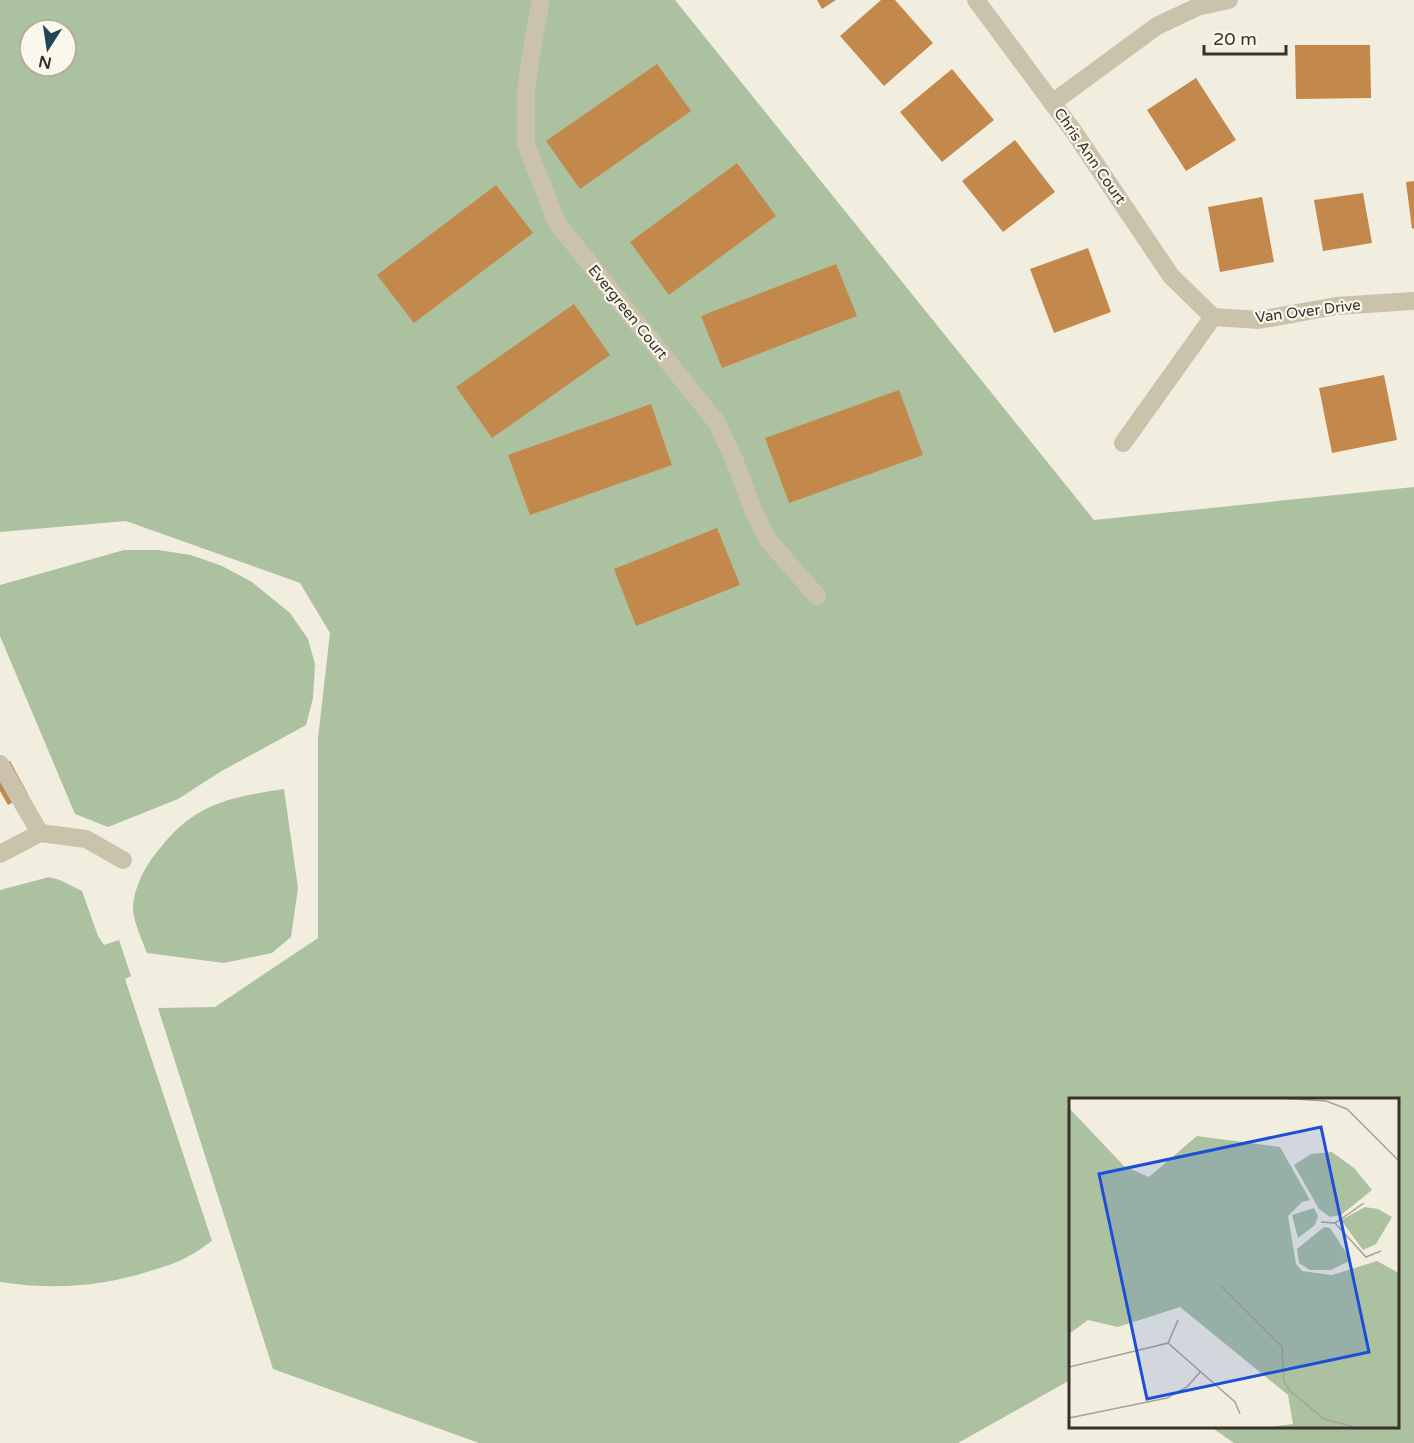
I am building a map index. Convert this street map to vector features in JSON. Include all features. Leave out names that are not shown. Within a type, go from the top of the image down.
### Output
[{"type":"street","name":"Evergreen Court","points":[[541,0],[526,90],[526,144],[557,223],[717,423],[768,540],[817,596]]},
{"type":"street","points":[[976,0],[1053,103]]},
{"type":"street","name":"Chris Ann Court","points":[[1213,317],[1171,276],[1053,103],[1157,26],[1197,8],[1229,0]]},
{"type":"street","name":"Van Over Drive","points":[[1213,317],[1259,320],[1336,306],[1414,301]]},
{"type":"street","points":[[1122,443],[1213,317]]},
{"type":"street","points":[[0,764],[40,833]]},
{"type":"street","points":[[0,854],[40,833],[86,839],[123,860]]},
{"type":"green space","points":[[0,0],[675,0],[1094,520],[1414,487],[1414,1443],[1234,1443],[1212,1428],[1399,1428],[1399,1098],[1069,1098],[1069,1381],[958,1443],[479,1443],[273,1369],[158,1008],[215,1007],[318,938],[318,738],[330,633],[300,583],[126,521],[0,532]]},
{"type":"green space","points":[[124,550],[158,550],[191,555],[222,566],[252,582],[290,613],[308,639],[315,664],[313,698],[306,725],[220,772],[178,799],[108,827],[75,814],[0,636],[0,585]]},
{"type":"green space","points":[[284,789],[298,888],[291,937],[272,953],[224,963],[147,953],[138,931],[133,902],[142,875],[165,842],[183,824],[210,807],[247,795]]},
{"type":"green space","points":[[49,877],[82,891],[98,936],[104,945],[119,940],[131,976],[125,979],[212,1241],[195,1253],[165,1266],[112,1281],[76,1286],[39,1286],[0,1282],[0,890]]},
{"type":"building","points":[[817,0],[836,0],[822,9]]},
{"type":"building","points":[[881,0],[895,0],[933,43],[884,86],[840,36]]},
{"type":"building","points":[[1295,45],[1370,45],[1371,98],[1296,99]]},
{"type":"building","points":[[657,64],[691,111],[580,189],[546,141]]},
{"type":"building","points":[[952,69],[994,120],[942,162],[900,112]]},
{"type":"building","points":[[1196,78],[1236,140],[1186,171],[1147,110]]},
{"type":"building","points":[[1015,140],[1055,192],[1003,232],[962,181]]},
{"type":"building","points":[[737,163],[776,216],[669,295],[630,242]]},
{"type":"building","points":[[1414,181],[1414,228],[1412,229],[1406,182]]},
{"type":"building","points":[[496,185],[533,233],[414,323],[377,275]]},
{"type":"building","points":[[1363,193],[1372,243],[1323,251],[1314,200]]},
{"type":"building","points":[[1262,197],[1274,262],[1220,272],[1208,207]]},
{"type":"building","points":[[1088,248],[1111,312],[1054,333],[1030,269]]},
{"type":"building","points":[[836,264],[857,316],[722,368],[701,316]]},
{"type":"building","points":[[574,304],[610,355],[492,438],[456,387]]},
{"type":"building","points":[[1384,375],[1397,440],[1332,453],[1319,388]]},
{"type":"building","points":[[899,390],[923,455],[789,503],[765,438]]},
{"type":"building","points":[[651,404],[672,465],[530,515],[508,455]]},
{"type":"building","points":[[717,528],[740,585],[636,626],[614,569]]},
{"type":"building","points":[[10,761],[28,794],[8,805],[0,791],[0,767]]}]
